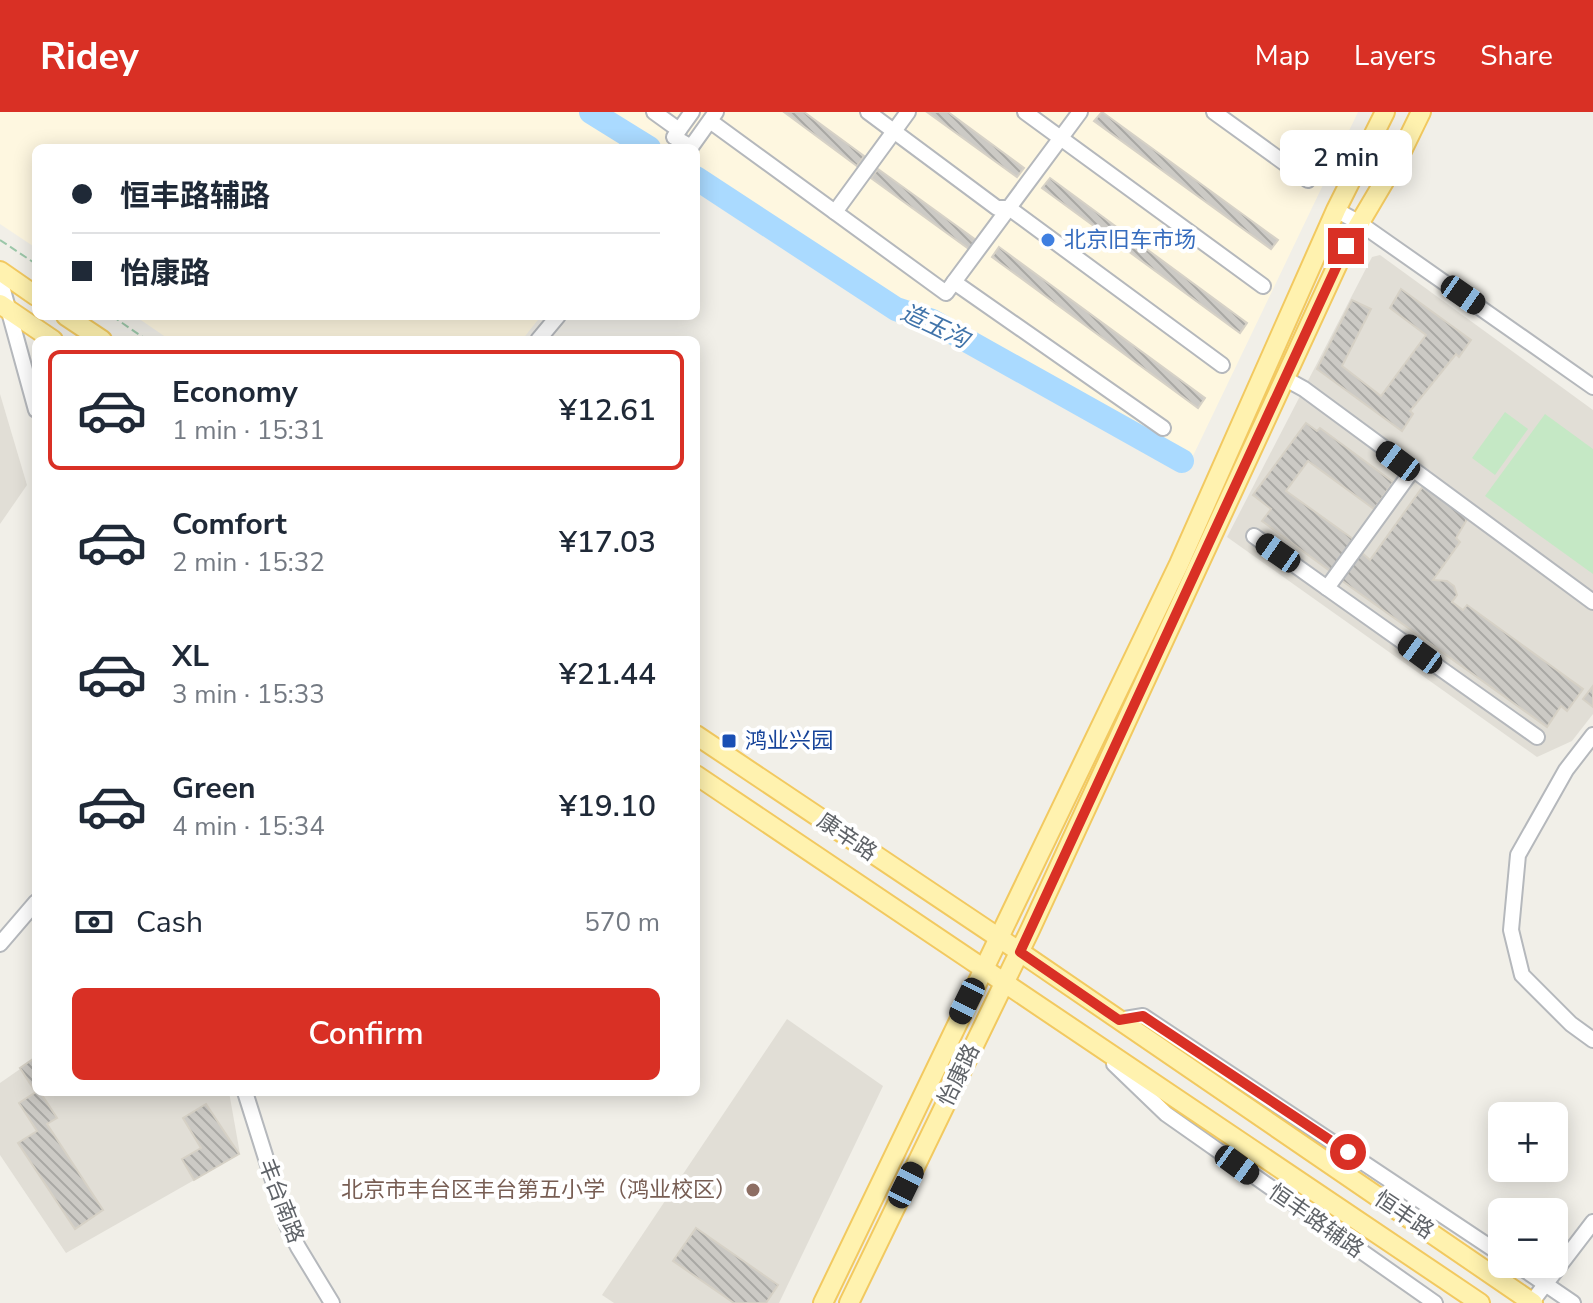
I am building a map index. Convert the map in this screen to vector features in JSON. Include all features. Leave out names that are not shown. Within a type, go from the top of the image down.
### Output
[{"type":"main road","name":"怡康路","points":[[823,1303],[1179,564],[1336,210],[1385,112]]},
{"type":"main road","name":"怡康路","points":[[849,1303],[1020,952],[1358,222],[1401,153],[1421,112]]},
{"type":"main road","points":[[0,271],[32,293]]},
{"type":"main road","points":[[4,307],[47,336]]},
{"type":"main road","points":[[72,320],[96,336]]},
{"type":"main road","name":"康辛路","points":[[700,738],[997,938]]},
{"type":"main road","name":"康辛路","points":[[700,778],[982,969]]},
{"type":"main road","name":"恒丰路","points":[[997,938],[1532,1303]]},
{"type":"main road","name":"恒丰路","points":[[982,969],[1480,1303]]},
{"type":"street","points":[[654,112],[679,130]]},
{"type":"street","points":[[686,144],[674,137],[692,112]]},
{"type":"street","points":[[868,112],[997,208],[1009,208],[1222,365]]},
{"type":"street","points":[[835,212],[908,112]]},
{"type":"street","points":[[1025,112],[1263,286]]},
{"type":"street","points":[[693,144],[713,117],[946,293],[1080,112]]},
{"type":"street","points":[[1214,112],[1308,180]]},
{"type":"street","points":[[1336,210],[1358,222],[1593,387]]},
{"type":"street","points":[[0,279],[4,307],[32,397]]},
{"type":"street","points":[[954,282],[1163,428]]},
{"type":"street","points":[[541,336],[555,320]]},
{"type":"street","points":[[1284,378],[1304,389],[1593,602]]},
{"type":"street","points":[[1327,588],[1412,471]]},
{"type":"street","points":[[1254,536],[1537,737]]},
{"type":"street","points":[[1593,735],[1566,770],[1518,855],[1511,930],[1522,975],[1571,1024],[1593,1040]]},
{"type":"street","points":[[0,944],[32,907]]},
{"type":"street","points":[[1119,1020],[1143,1016],[1488,1246]]},
{"type":"street","name":"恒丰路辅路","points":[[1091,1041],[1166,1114],[1435,1303]]},
{"type":"street","name":"丰台南路","points":[[246,1096],[287,1225],[332,1303]]},
{"type":"street","points":[[1532,1303],[1593,1222]]},
{"type":"street","points":[[1537,1278],[1573,1303]]},
{"type":"path","points":[[0,240],[32,261]]},
{"type":"path","points":[[118,320],[141,336]]},
{"type":"shaded area","points":[[0,112],[580,112],[632,144],[32,144],[32,245],[0,224]]},
{"type":"shaded area","name":"北京旧车市场","points":[[596,112],[1358,112],[1191,460],[935,312],[903,305],[700,178],[700,144],[647,144]]},
{"type":"shaded area","points":[[1380,255],[1593,410],[1593,714],[1572,741],[1537,757],[1227,537],[1372,257]]},
{"type":"shaded area","points":[[141,320],[538,320],[525,336],[164,336]]},
{"type":"shaded area","points":[[0,394],[27,485],[0,524]]},
{"type":"shaded area","name":"北京市丰台区丰台第五小学（鸿业校区）","points":[[787,1019],[883,1086],[779,1303],[614,1303],[602,1295]]},
{"type":"shaded area","points":[[32,1061],[32,1096],[230,1096],[240,1154],[66,1253],[0,1155],[0,1083]]},
{"type":"green space","points":[[1505,412],[1528,429],[1495,475],[1472,458]]},
{"type":"green space","points":[[1545,414],[1593,449],[1593,574],[1485,496]]},
{"type":"building","points":[[784,112],[804,112],[864,156],[857,166]]},
{"type":"building","points":[[927,112],[948,112],[1024,168],[1017,177]]},
{"type":"building","points":[[1102,112],[1278,240],[1271,249],[1094,121]]},
{"type":"building","points":[[878,169],[976,240],[969,249],[871,178]]},
{"type":"building","points":[[1050,178],[1247,323],[1240,333],[1042,188]]},
{"type":"building","points":[[999,247],[1205,398],[1198,408],[992,257]]},
{"type":"building","points":[[1401,289],[1471,340],[1410,411],[1413,414],[1402,431],[1317,369],[1352,300],[1371,309],[1342,366],[1381,396],[1426,335],[1390,308]]},
{"type":"building","points":[[1306,423],[1317,431],[1320,428],[1393,482],[1374,509],[1308,461],[1286,491],[1353,539],[1330,571],[1262,521],[1271,509],[1253,495]]},
{"type":"building","points":[[1424,485],[1466,515],[1456,538],[1460,542],[1433,580],[1447,581],[1454,586],[1457,595],[1452,602],[1463,610],[1467,605],[1583,689],[1567,711],[1561,706],[1547,727],[1341,580],[1361,552],[1370,560]]},
{"type":"building","points":[[1593,686],[1593,707],[1583,699]]},
{"type":"building","points":[[32,1060],[32,1086],[20,1068]]},
{"type":"building","points":[[32,1095],[43,1096],[57,1118],[47,1124],[103,1210],[75,1229],[18,1143],[37,1131],[19,1103]]},
{"type":"building","points":[[206,1104],[239,1154],[194,1180],[182,1159],[201,1148],[183,1118]]},
{"type":"building","points":[[696,1228],[778,1285],[766,1303],[734,1303],[673,1261]]},
{"type":"waterway","name":"造玉沟","points":[[591,112],[643,144]]},
{"type":"waterway","name":"造玉沟","points":[[700,181],[896,309],[932,321],[1182,461]]},
{"type":"place","name":"北京旧车市场","points":[[1048,240]]},
{"type":"place","name":"鸿业兴园","points":[[729,741]]},
{"type":"place","name":"北京市丰台区丰台第五小学（鸿业校区）","points":[[753,1190]]},
{"type":"route","points":[[1346,246],[1020,952],[1119,1020],[1143,1016],[1348,1152]]}]
